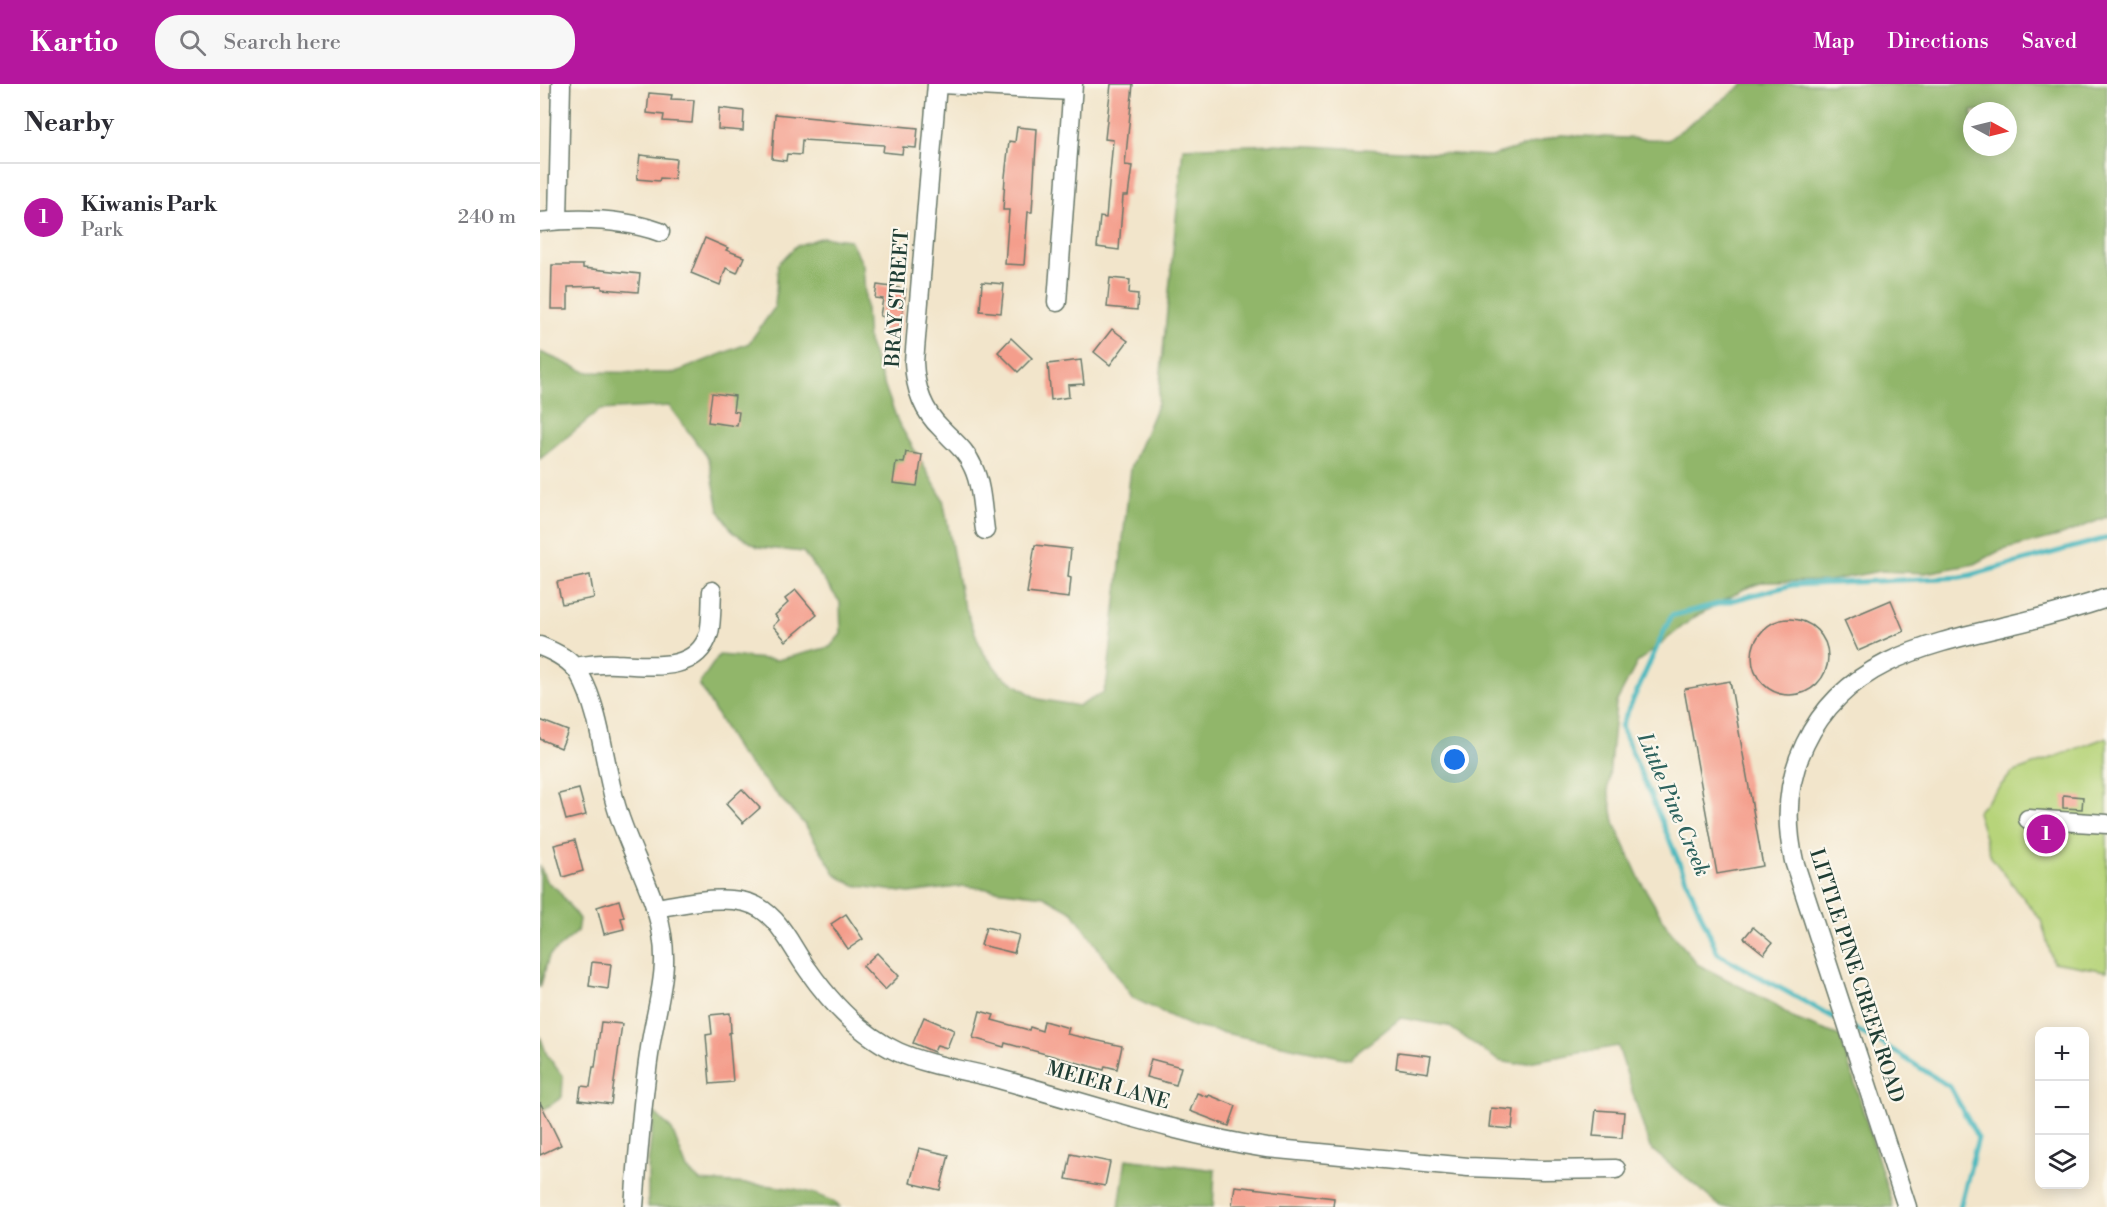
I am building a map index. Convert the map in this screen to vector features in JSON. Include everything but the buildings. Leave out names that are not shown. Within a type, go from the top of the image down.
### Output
[{"type":"street","points":[[558,220],[561,84]]},
{"type":"street","points":[[939,84],[1073,88],[1058,302]]},
{"type":"street","name":"BRAY STREET","points":[[939,84],[914,362],[915,376],[928,414],[957,442],[974,467],[985,530]]},
{"type":"street","points":[[540,222],[558,220],[633,224],[660,232]]},
{"type":"street","points":[[575,666],[614,664],[663,666],[690,657],[704,644],[709,631],[712,591]]},
{"type":"street","name":"LITTLE PINE CREEK ROAD","points":[[1907,1207],[1800,881],[1791,846],[1789,829],[1791,789],[1795,770],[1808,737],[1820,718],[1856,681],[1895,658],[1949,639],[2054,615],[2107,598]]},
{"type":"street","points":[[540,646],[558,654],[575,666],[591,702],[615,803],[655,908],[663,948],[664,962],[650,1049],[634,1207]]},
{"type":"street","points":[[2028,819],[2107,824]]},
{"type":"street","name":"MEIER LANE","points":[[655,908],[721,899],[737,900],[759,907],[778,924],[808,970],[833,1001],[848,1017],[880,1043],[910,1057],[998,1079],[1106,1111],[1234,1143],[1279,1150],[1468,1167],[1543,1170],[1616,1169]]},
{"type":"green space","points":[[1744,84],[2107,84],[2107,517],[2062,535],[1999,551],[1975,564],[1925,573],[1880,571],[1828,581],[1764,582],[1744,589],[1693,618],[1637,663],[1616,703],[1608,788],[1614,822],[1641,882],[1668,928],[1697,964],[1772,1003],[1795,1019],[1840,1036],[1893,1207],[1721,1207],[1650,1148],[1618,1046],[1517,1064],[1499,1061],[1448,1026],[1401,1018],[1349,1059],[1191,1026],[1133,998],[1073,912],[1044,896],[964,886],[909,893],[853,885],[836,875],[806,826],[739,753],[699,684],[719,655],[777,660],[830,647],[841,634],[840,602],[803,552],[758,547],[733,532],[719,511],[709,459],[669,406],[600,410],[540,459],[540,352],[586,372],[674,373],[749,343],[775,307],[778,264],[796,246],[823,237],[850,240],[863,265],[868,341],[898,422],[943,499],[961,596],[982,651],[1001,675],[1038,699],[1079,706],[1103,693],[1107,681],[1131,468],[1158,403],[1183,148],[1273,144],[1491,156],[1561,135],[1668,140]]},
{"type":"green space","points":[[2107,737],[2107,971],[2053,962],[2041,920],[1991,857],[1977,812],[2012,773]]},
{"type":"green space","points":[[540,866],[546,881],[558,890],[579,919],[577,932],[549,956],[540,988]]},
{"type":"green space","points":[[540,1036],[547,1055],[563,1077],[562,1097],[540,1112]]},
{"type":"green space","points":[[654,1112],[672,1130],[687,1169],[700,1181],[794,1189],[813,1193],[840,1207],[648,1207],[648,1166]]},
{"type":"green space","points":[[1126,1159],[1215,1170],[1213,1207],[1119,1207]]},
{"type":"waterway","name":"Little Pine Creek","points":[[1842,1022],[1718,954],[1621,726],[1671,616],[1792,585],[1964,577],[2107,538]]},
{"type":"waterway","name":"Little Pine Creek","points":[[1853,1028],[1883,1044],[1950,1087],[1978,1138],[1960,1207]]},
{"type":"place","name":"Kiwanis Park","points":[[2046,834]]}]
